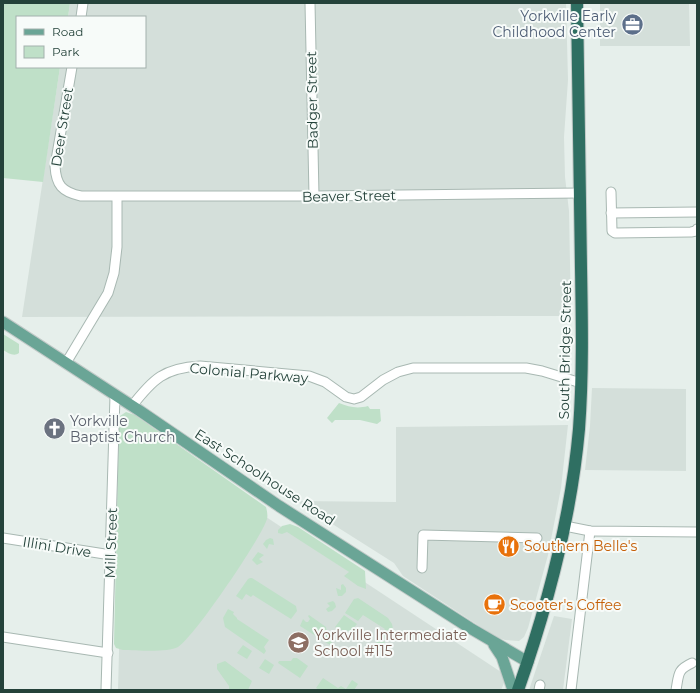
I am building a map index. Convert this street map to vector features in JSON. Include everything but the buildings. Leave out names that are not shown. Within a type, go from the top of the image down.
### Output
[{"type":"highway","name":"South Bridge Street","points":[[518,690],[550,591],[565,526],[575,461],[580,414],[582,345],[577,3]]},
{"type":"main road","name":"East Schoolhouse Road","points":[[3,322],[132,406],[279,506],[463,623],[528,662]]},
{"type":"main road","name":"East Schoolhouse Road","points":[[492,641],[502,657],[513,690]]},
{"type":"street","points":[[81,16],[83,3]]},
{"type":"street","name":"Badger Street","points":[[310,3],[314,196]]},
{"type":"street","name":"Deer Street","points":[[72,68],[55,166],[56,177],[60,186],[69,194],[81,196],[117,197]]},
{"type":"street","points":[[611,192],[612,231],[615,234],[696,232],[697,230]]},
{"type":"street","name":"Beaver Street","points":[[117,197],[580,193]]},
{"type":"street","points":[[66,363],[108,293],[115,266],[117,197]]},
{"type":"street","points":[[611,213],[697,212]]},
{"type":"street","name":"Colonial Parkway","points":[[132,406],[152,382],[167,373],[182,367],[200,366],[309,376],[325,382],[346,397],[354,398],[361,397],[383,380],[398,372],[413,368],[526,368],[542,371],[581,383]]},
{"type":"street","name":"Mill Street","points":[[106,690],[116,396]]},
{"type":"street","points":[[565,526],[590,531],[697,532]]},
{"type":"street","points":[[571,690],[590,531]]},
{"type":"street","points":[[422,568],[423,535],[536,538]]},
{"type":"street","name":"Illini Drive","points":[[3,538],[111,555]]},
{"type":"street","points":[[3,637],[108,652]]},
{"type":"street","points":[[676,690],[679,675],[683,667],[694,660]]},
{"type":"shaded area","points":[[70,3],[566,3],[568,80],[564,137],[565,177],[569,211],[571,316],[22,317],[60,68],[146,68],[146,16],[68,16]]},
{"type":"shaded area","name":"Yorkville Early Childhood Center","points":[[600,3],[689,3],[690,46],[600,46]]},
{"type":"shaded area","points":[[592,388],[686,389],[686,471],[585,470],[590,426]]},
{"type":"shaded area","points":[[568,425],[561,488],[548,555],[528,628],[524,637],[519,641],[505,640],[496,637],[403,576],[394,563],[296,501],[396,502],[396,427]]},
{"type":"shaded area","points":[[131,428],[501,672],[504,683],[501,690],[118,690],[125,429]]},
{"type":"shaded area","points":[[554,616],[572,619],[563,690],[529,690]]},
{"type":"green space","points":[[3,3],[70,3],[68,16],[16,16],[16,68],[60,68],[43,182],[3,178]]},
{"type":"green space","points":[[3,334],[19,344],[19,353],[13,355],[3,350]]},
{"type":"green space","points":[[339,403],[346,406],[368,406],[370,409],[380,409],[381,421],[377,424],[360,420],[335,420],[332,423],[327,418]]},
{"type":"green space","points":[[126,412],[135,415],[266,507],[267,512],[267,519],[262,529],[226,587],[198,626],[186,640],[178,647],[173,649],[159,651],[123,650],[116,648],[114,644],[119,426],[120,416]]},
{"type":"green space","points":[[290,524],[298,527],[365,571],[366,589],[358,586],[344,576],[349,572],[287,532],[282,534],[278,533],[278,530],[282,526]]},
{"type":"green space","points":[[270,538],[273,539],[274,545],[269,544],[267,549],[263,544]]},
{"type":"green space","points":[[258,552],[264,555],[259,559],[263,562],[257,565],[252,560]]},
{"type":"green space","points":[[250,578],[296,606],[297,611],[291,619],[253,595],[251,597],[246,594],[242,600],[236,596]]},
{"type":"green space","points":[[343,584],[346,588],[346,592],[342,596],[338,596],[336,588],[341,590],[341,585]]},
{"type":"green space","points":[[358,598],[388,618],[393,629],[387,640],[380,636],[385,629],[363,615],[358,621],[345,613],[354,599]]},
{"type":"green space","points":[[333,601],[336,607],[332,611],[328,612],[326,609],[330,606],[327,603]]},
{"type":"green space","points":[[228,609],[234,612],[233,614],[237,619],[269,640],[264,647],[266,651],[264,654],[225,627],[223,618]]},
{"type":"green space","points":[[309,615],[326,627],[327,633],[335,638],[330,645],[300,626],[303,619],[308,622],[310,619],[308,616]]},
{"type":"green space","points":[[344,615],[357,624],[351,631],[340,630],[335,627]]},
{"type":"green space","points":[[379,639],[385,642],[378,653],[372,649]]},
{"type":"green space","points":[[243,645],[252,651],[247,659],[237,653]]},
{"type":"green space","points":[[293,658],[297,658],[308,666],[300,678],[278,663],[279,661],[291,661]]},
{"type":"green space","points":[[265,659],[274,665],[269,674],[259,668]]},
{"type":"green space","points":[[225,661],[252,681],[248,690],[229,690],[229,686],[217,669],[217,664]]},
{"type":"green space","points":[[323,678],[338,688],[341,686],[346,689],[352,680],[358,684],[354,690],[319,690],[316,688]]},
{"type":"place","name":"Yorkville Early Childhood Center","points":[[632,24]]},
{"type":"place","name":"Yorkville Baptist Church","points":[[54,429]]},
{"type":"place","name":"Southern Belle's","points":[[509,546]]},
{"type":"place","name":"Scooter's Coffee","points":[[494,605]]},
{"type":"place","name":"Yorkville Intermediate School #115","points":[[298,643]]}]
